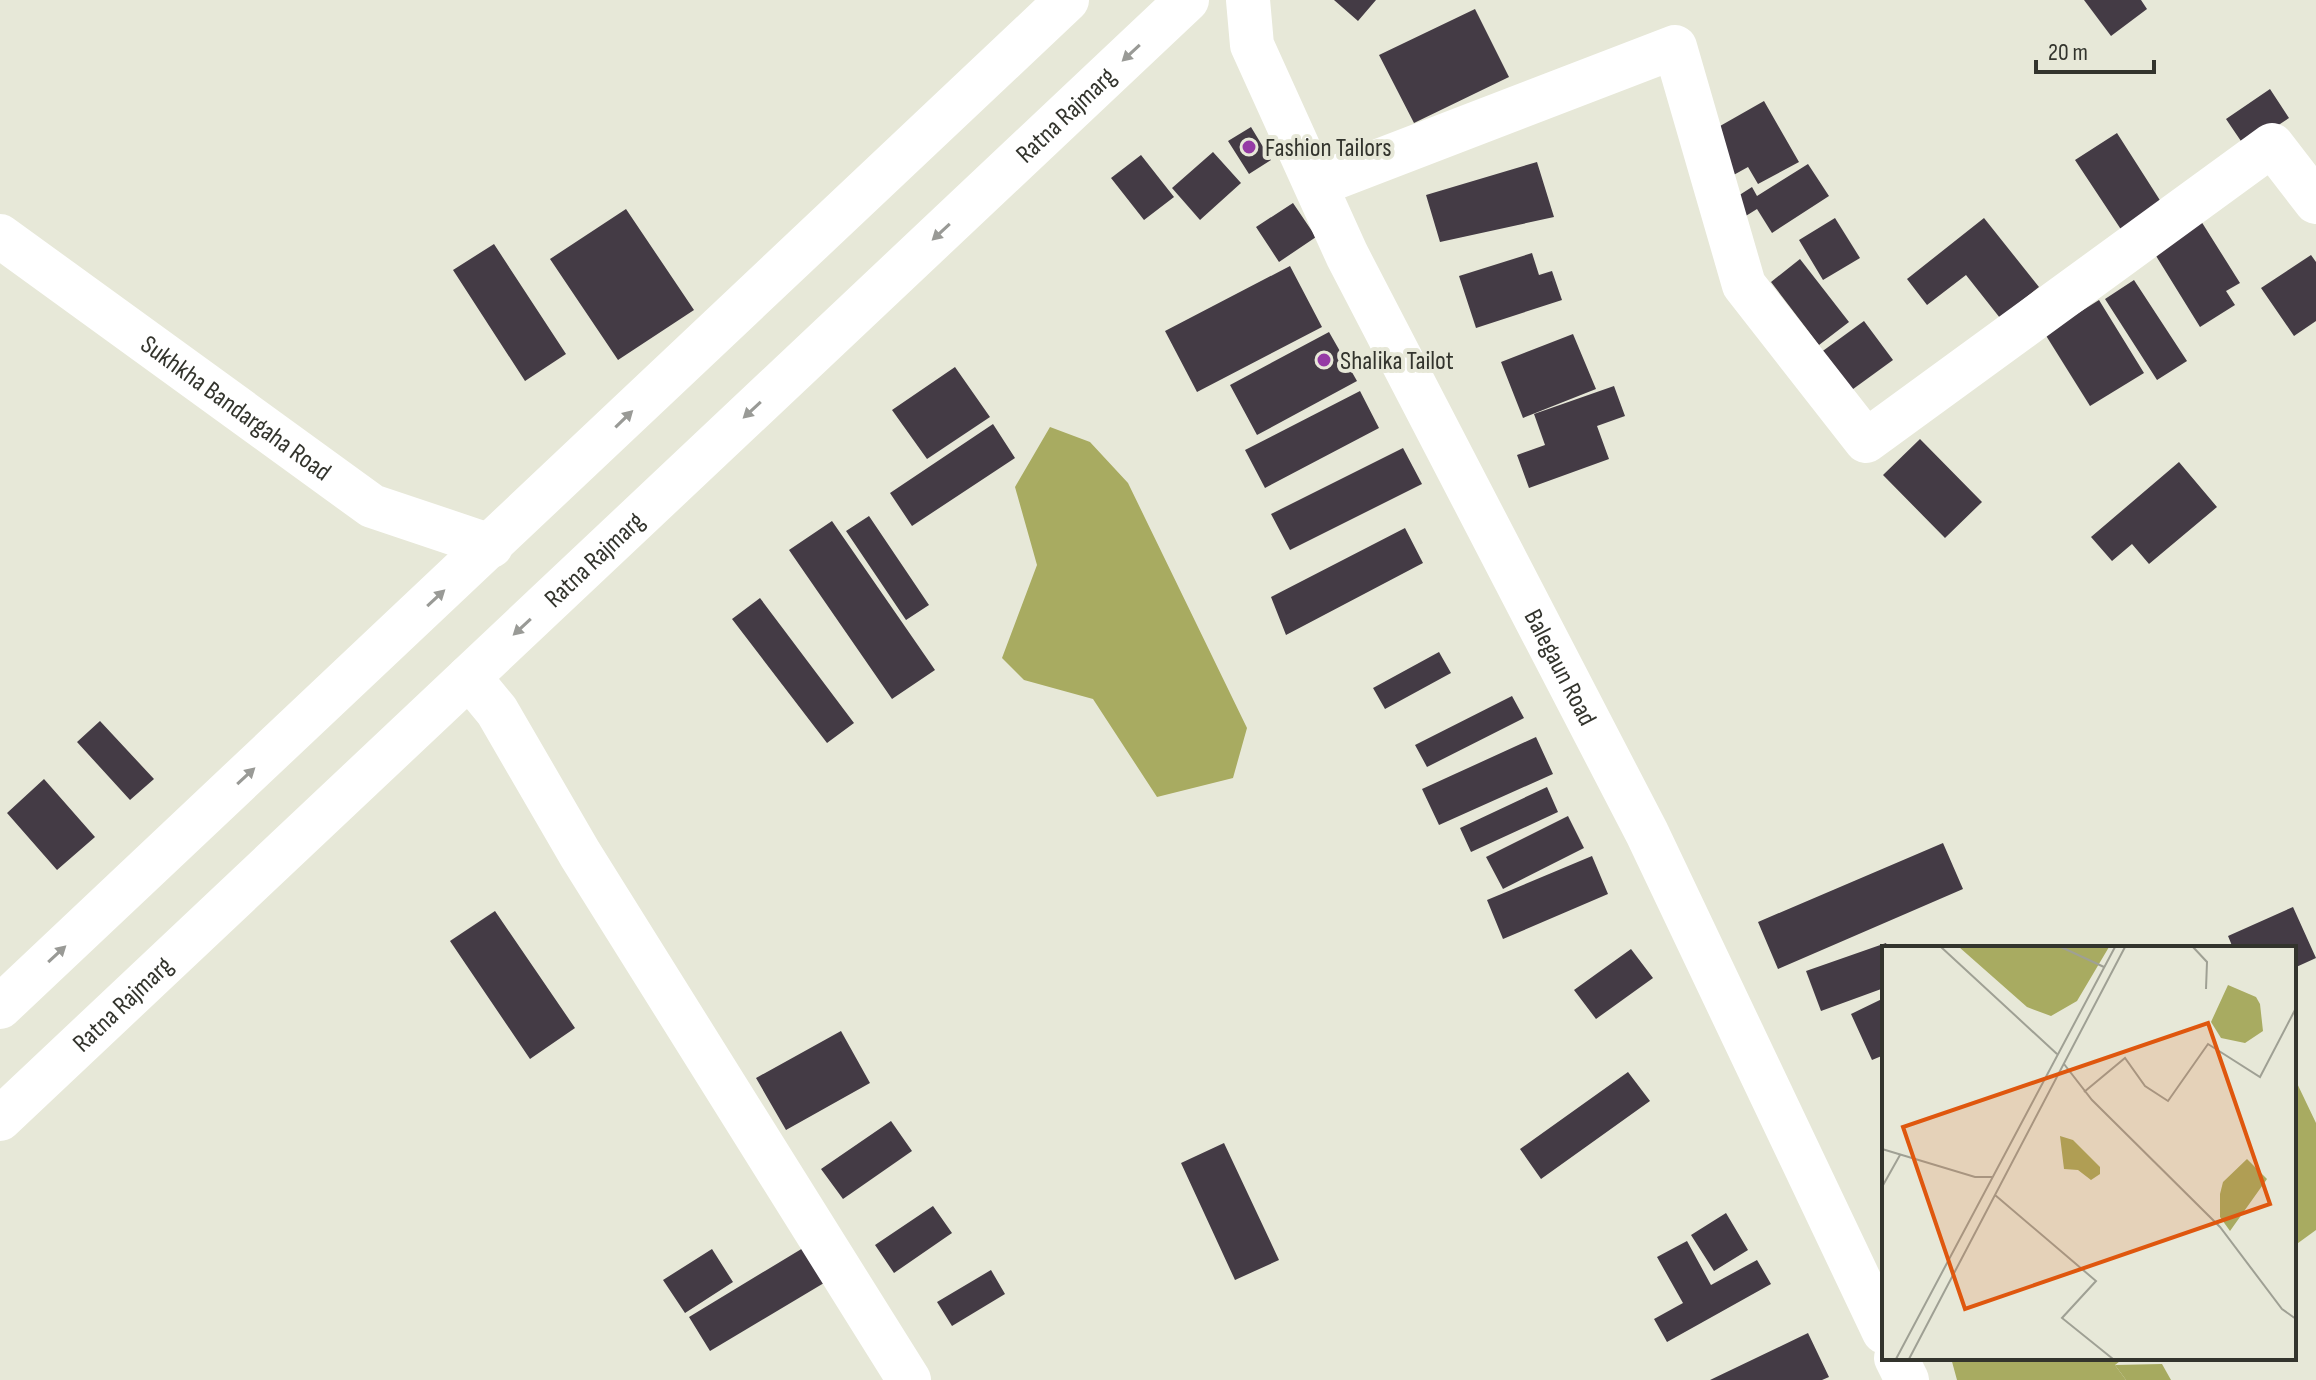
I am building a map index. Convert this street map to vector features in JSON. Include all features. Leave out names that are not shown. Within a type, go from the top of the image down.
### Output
[{"type":"main road","points":[[0,1007],[1067,0]]},
{"type":"main road","name":"Ratna Rajmarg","points":[[0,1119],[1187,0]]},
{"type":"main road","name":"Balegaun Road","points":[[1248,0],[1252,45],[1347,255],[1647,833],[1882,1328]]},
{"type":"main road","points":[[1316,185],[1675,47],[1744,285],[1866,441],[2272,145],[2316,202]]},
{"type":"main road","name":"Sukhkha Bandargaha Road","points":[[0,236],[372,506],[491,546]]},
{"type":"main road","points":[[469,677],[497,711],[580,854],[909,1380]]},
{"type":"main road","points":[[1897,1360],[1907,1380]]},
{"type":"shaded area","points":[[1050,427],[1090,442],[1128,483],[1247,728],[1233,778],[1157,797],[1093,699],[1024,680],[1002,658],[1037,565],[1015,487]]},
{"type":"shaded area","points":[[2296,1081],[2316,1123],[2316,1230],[2296,1245]]},
{"type":"shaded area","points":[[1952,1360],[2121,1360],[2115,1365],[2126,1380],[1957,1380]]},
{"type":"shaded area","points":[[2162,1364],[2171,1380],[2126,1380],[2115,1365]]},
{"type":"building","points":[[1334,0],[1376,0],[1358,21]]},
{"type":"building","points":[[2084,0],[2141,0],[2147,9],[2111,36]]},
{"type":"building","points":[[1475,9],[1509,77],[1414,123],[1379,55]]},
{"type":"building","points":[[2270,89],[2289,118],[2245,147],[2226,119]]},
{"type":"building","points":[[1764,101],[1799,162],[1758,184],[1748,167],[1730,177],[1706,134]]},
{"type":"building","points":[[1251,127],[1271,160],[1249,174],[1228,141]]},
{"type":"building","points":[[2117,133],[2163,205],[2122,231],[2075,160]]},
{"type":"building","points":[[1213,152],[1241,183],[1200,220],[1172,188]]},
{"type":"building","points":[[1141,155],[1174,197],[1144,220],[1111,178]]},
{"type":"building","points":[[1537,162],[1554,217],[1440,242],[1426,195]]},
{"type":"building","points":[[1808,164],[1829,196],[1772,233],[1757,209],[1741,219],[1730,201],[1752,187],[1757,196]]},
{"type":"building","points":[[1293,203],[1316,237],[1279,262],[1256,227]]},
{"type":"building","points":[[626,209],[694,310],[618,360],[550,259]]},
{"type":"building","points":[[1835,218],[1860,258],[1823,280],[1799,240]]},
{"type":"building","points":[[1984,218],[2039,287],[2000,318],[1966,275],[1927,305],[1907,279]]},
{"type":"building","points":[[2201,221],[2240,283],[2226,291],[2235,305],[2200,327],[2153,251]]},
{"type":"building","points":[[494,244],[566,354],[525,381],[453,270]]},
{"type":"building","points":[[1532,253],[1539,275],[1552,271],[1562,300],[1476,328],[1459,276]]},
{"type":"building","points":[[2311,255],[2316,262],[2316,321],[2294,336],[2261,288]]},
{"type":"building","points":[[1800,259],[1849,322],[1819,345],[1771,282]]},
{"type":"building","points":[[1290,266],[1322,327],[1197,392],[1165,331]]},
{"type":"building","points":[[2134,280],[2187,361],[2157,380],[2105,299]]},
{"type":"building","points":[[2099,300],[2144,373],[2090,406],[2045,334]]},
{"type":"building","points":[[1864,321],[1893,360],[1849,392],[1820,353]]},
{"type":"building","points":[[1329,332],[1357,381],[1257,435],[1230,385]]},
{"type":"building","points":[[1573,334],[1596,389],[1523,418],[1501,362]]},
{"type":"building","points":[[955,367],[990,417],[927,459],[892,410]]},
{"type":"building","points":[[1614,386],[1625,416],[1597,426],[1609,459],[1529,488],[1517,455],[1545,445],[1534,414]]},
{"type":"building","points":[[1360,391],[1379,428],[1265,488],[1245,450]]},
{"type":"building","points":[[993,424],[1015,458],[912,526],[890,493]]},
{"type":"building","points":[[1920,439],[1982,502],[1945,538],[1883,475]]},
{"type":"building","points":[[1403,448],[1422,484],[1290,550],[1271,514]]},
{"type":"building","points":[[2179,462],[2217,507],[2149,564],[2132,544],[2112,561],[2091,537]]},
{"type":"building","points":[[869,516],[929,605],[906,620],[846,531]]},
{"type":"building","points":[[832,521],[935,670],[892,699],[789,550]]},
{"type":"building","points":[[1405,528],[1423,563],[1286,635],[1271,597]]},
{"type":"building","points":[[760,598],[854,723],[827,743],[732,619]]},
{"type":"building","points":[[1439,652],[1451,673],[1385,709],[1373,688]]},
{"type":"building","points":[[1512,696],[1524,718],[1427,767],[1415,745]]},
{"type":"building","points":[[100,721],[154,779],[130,800],[77,742]]},
{"type":"building","points":[[1536,737],[1553,774],[1439,825],[1422,789]]},
{"type":"building","points":[[44,779],[95,837],[57,870],[7,813]]},
{"type":"building","points":[[1547,787],[1558,812],[1471,852],[1460,828]]},
{"type":"building","points":[[1568,816],[1584,848],[1503,889],[1486,857]]},
{"type":"building","points":[[1943,843],[1963,889],[1778,969],[1758,922]]},
{"type":"building","points":[[1592,856],[1608,894],[1503,939],[1487,900]]},
{"type":"building","points":[[2293,907],[2316,958],[2296,967],[2296,946],[2232,946],[2228,936]]},
{"type":"building","points":[[495,911],[575,1028],[530,1059],[450,941]]},
{"type":"building","points":[[1886,943],[1887,946],[1882,946],[1882,989],[1821,1011],[1806,971]]},
{"type":"building","points":[[1631,949],[1653,978],[1596,1019],[1574,990]]},
{"type":"building","points":[[1882,999],[1882,1056],[1872,1060],[1851,1014]]},
{"type":"building","points":[[841,1031],[870,1083],[786,1130],[756,1078]]},
{"type":"building","points":[[1628,1072],[1650,1101],[1541,1179],[1520,1149]]},
{"type":"building","points":[[891,1121],[912,1151],[843,1199],[821,1169]]},
{"type":"building","points":[[1224,1143],[1279,1260],[1235,1280],[1181,1163]]},
{"type":"building","points":[[933,1206],[952,1233],[894,1273],[875,1245]]},
{"type":"building","points":[[1726,1213],[1748,1250],[1714,1271],[1691,1235]]},
{"type":"building","points":[[1687,1241],[1711,1285],[1757,1260],[1771,1284],[1667,1342],[1654,1319],[1683,1303],[1657,1257]]},
{"type":"building","points":[[808,1245],[829,1280],[710,1351],[689,1317]]},
{"type":"building","points":[[712,1249],[733,1282],[685,1313],[663,1280]]},
{"type":"building","points":[[991,1270],[1005,1294],[952,1326],[937,1302]]},
{"type":"building","points":[[1808,1333],[1829,1377],[1822,1380],[1710,1380]]},
{"type":"place","name":"Fashion Tailors","points":[[1249,147]]},
{"type":"place","name":"Shalika Tailot","points":[[1324,360]]}]
